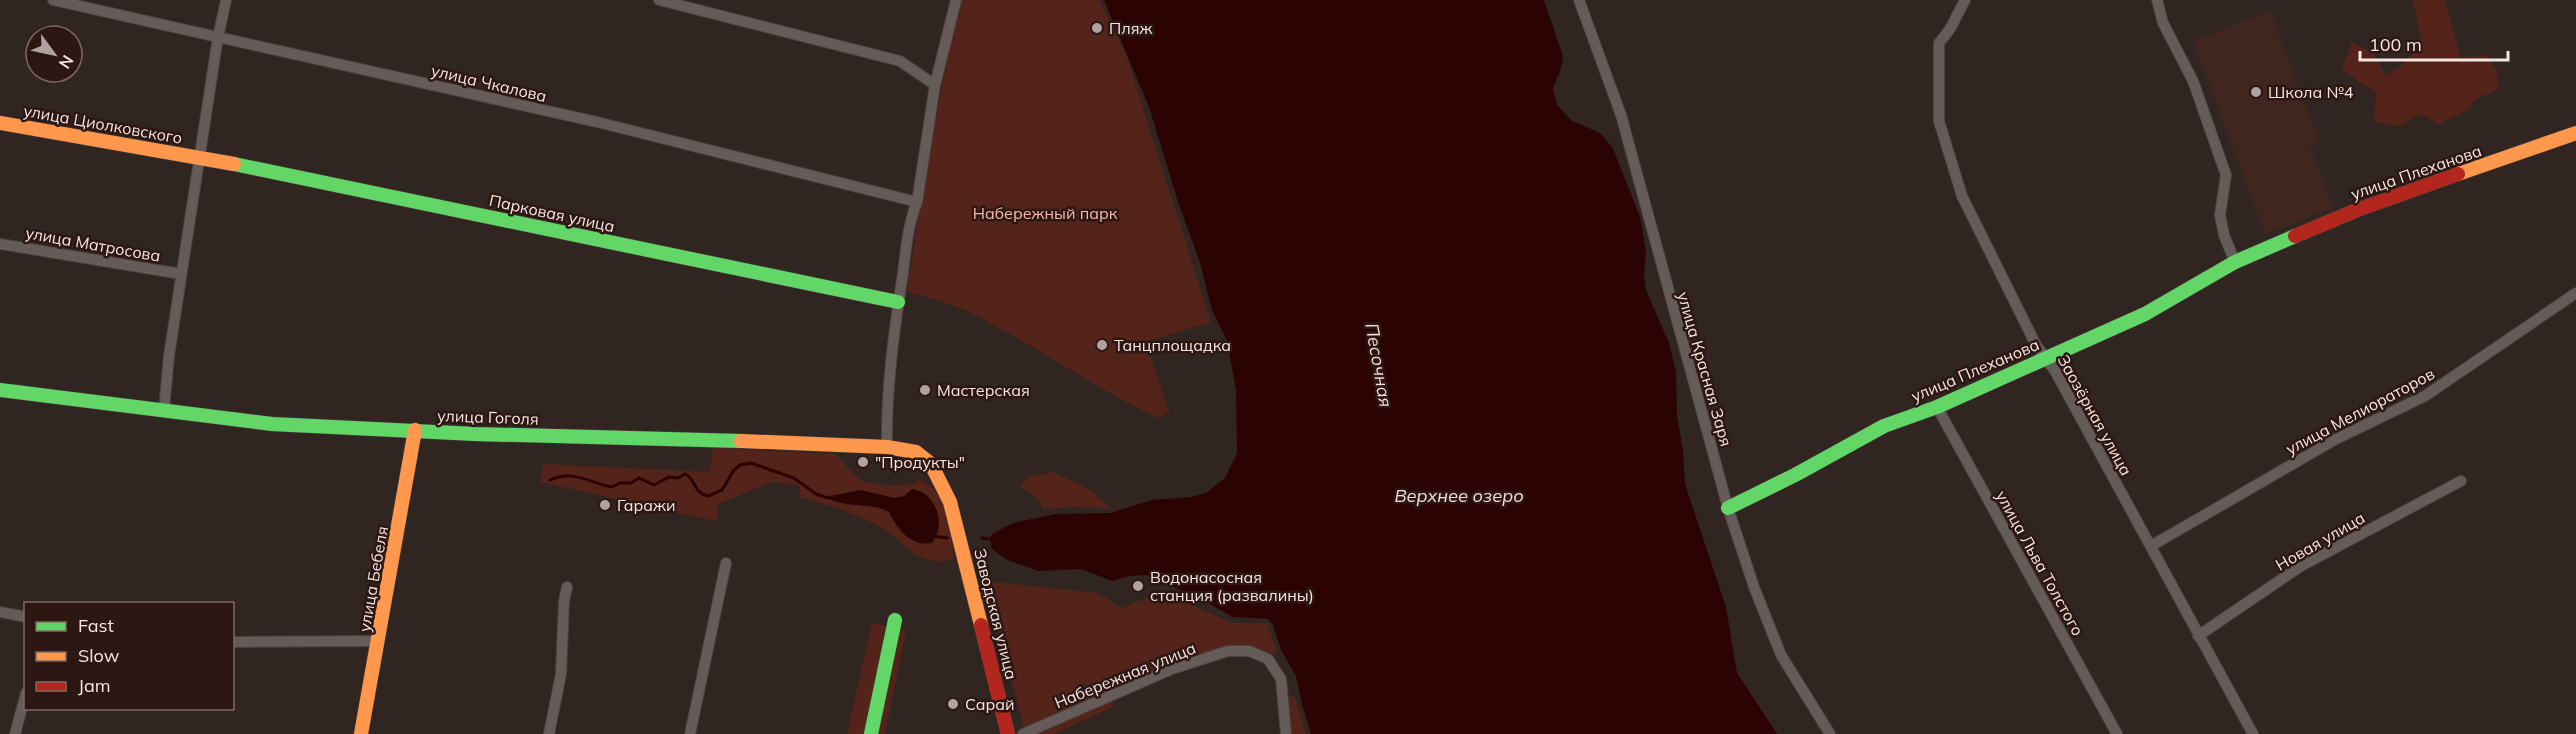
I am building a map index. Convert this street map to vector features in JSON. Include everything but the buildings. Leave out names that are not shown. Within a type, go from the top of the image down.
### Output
[{"type":"street","name":"улица Чкалова","points":[[52,0],[597,122],[917,202]]},
{"type":"street","points":[[164,410],[181,274],[218,37],[226,0]]},
{"type":"street","points":[[659,0],[900,61],[935,85]]},
{"type":"street","points":[[887,447],[886,406],[898,302],[912,216],[917,202],[935,85],[956,0]]},
{"type":"street","name":"улица Красная Заря","points":[[1579,0],[1621,115],[1728,508],[1754,587],[1781,655],[1830,734]]},
{"type":"street","name":"Заозёрная улица","points":[[1965,0],[1950,30],[1939,43],[1939,121],[1962,196],[2036,345],[2046,358],[2151,546],[2253,734]]},
{"type":"street","points":[[2157,0],[2163,24],[2193,81],[2226,175],[2220,215],[2224,235],[2235,262]]},
{"type":"street","name":"улица Циолковского","points":[[0,123],[200,157]]},
{"type":"street","name":"улица Плеханова","points":[[1728,508],[1795,475],[1884,426],[1937,407],[2145,314],[2235,262],[2357,210],[2576,133]]},
{"type":"street","name":"Парковая улица","points":[[200,157],[898,302]]},
{"type":"street","name":"улица Матросова","points":[[0,243],[181,274]]},
{"type":"street","name":"улица Мелиораторов","points":[[2151,546],[2336,439],[2425,396],[2576,293]]},
{"type":"street","name":"улица Гоголя","points":[[0,390],[272,424],[887,447],[915,452],[931,464],[950,502]]},
{"type":"street","name":"улица Льва Толстого","points":[[1937,407],[2117,734]]},
{"type":"street","name":"улица Бебеля","points":[[361,734],[415,430]]},
{"type":"street","name":"Новая улица","points":[[2198,636],[2301,566],[2461,482]]},
{"type":"street","name":"Заводская улица","points":[[950,502],[1008,734]]},
{"type":"street","points":[[690,734],[726,563]]},
{"type":"street","points":[[549,734],[561,674],[564,601],[567,586]]},
{"type":"street","points":[[0,612],[24,617]]},
{"type":"street","points":[[871,734],[895,620]]},
{"type":"street","points":[[234,642],[379,641]]},
{"type":"street","name":"Набережная улица","points":[[1023,734],[1172,669],[1228,651],[1249,651],[1268,659],[1281,680],[1286,734]]},
{"type":"street","points":[[15,734],[24,700]]},
{"type":"shaded area","name":"Школа №4","points":[[2270,11],[2319,142],[2310,146],[2333,208],[2265,234],[2193,41]]},
{"type":"green space","name":"Набережный парк","points":[[958,0],[1100,0],[1127,58],[1211,322],[1146,342],[1169,412],[1158,418],[1108,392],[986,321],[941,301],[907,292],[918,217]]},
{"type":"green space","points":[[2413,0],[2445,0],[2461,58],[2486,55],[2497,70],[2498,90],[2475,99],[2468,110],[2439,124],[2421,114],[2398,126],[2374,122],[2376,91],[2357,81],[2342,68],[2352,42],[2374,54],[2386,75],[2404,64],[2422,43]]},
{"type":"green space","points":[[713,448],[835,454],[861,481],[893,486],[916,483],[919,480],[928,484],[942,501],[946,513],[953,559],[928,560],[910,551],[875,524],[800,497],[800,486],[774,481],[718,504],[716,521],[541,482],[543,464],[710,472]]},
{"type":"green space","points":[[1053,472],[1089,489],[1111,509],[1076,507],[1043,509],[1038,498],[1020,487],[1028,477]]},
{"type":"green space","points":[[986,581],[1098,593],[1121,608],[1163,592],[1232,623],[1267,623],[1277,651],[1271,656],[1249,647],[1227,646],[1174,663],[1024,728]]},
{"type":"green space","points":[[872,623],[906,631],[885,734],[847,734]]},
{"type":"green space","points":[[1290,696],[1295,697],[1306,734],[1292,734],[1287,699]]},
{"type":"green space","points":[[1111,700],[1114,707],[1053,734],[1034,734]]},
{"type":"water","name":"Верхнее озеро","points":[[1104,0],[1544,0],[1563,56],[1561,69],[1553,88],[1557,105],[1572,121],[1600,133],[1613,148],[1640,217],[1646,251],[1644,276],[1646,290],[1669,343],[1676,372],[1677,415],[1683,450],[1685,484],[1726,607],[1737,673],[1777,734],[1311,734],[1296,676],[1281,650],[1273,625],[1268,619],[1233,617],[1199,598],[1147,575],[1129,576],[1112,581],[1081,569],[1038,571],[1007,560],[992,549],[990,539],[992,534],[1013,523],[1056,514],[1111,513],[1151,500],[1191,497],[1206,493],[1225,478],[1237,453],[1236,390],[1227,341],[1212,310],[1200,263],[1178,202],[1149,107]]},
{"type":"water","points":[[912,489],[927,496],[937,510],[939,527],[932,543],[918,543],[911,540],[900,530],[889,512],[875,507],[841,503],[825,497],[861,490],[894,498],[904,496]]},
{"type":"waterway","points":[[550,480],[574,476],[612,487],[620,483],[631,483],[639,478],[654,485],[669,477],[678,478],[685,474],[700,492],[708,496],[722,490],[734,470],[740,465],[751,463],[794,478],[816,494],[828,498]]},
{"type":"waterway","points":[[933,536],[947,538]]},
{"type":"waterway","points":[[982,538],[990,539]]},
{"type":"traffic: fast","points":[[234,164],[898,302]]},
{"type":"traffic: fast","points":[[1728,508],[1795,475],[1884,426],[1937,407],[2145,314],[2235,262],[2295,236]]},
{"type":"traffic: fast","points":[[0,390],[272,424],[475,434],[741,441]]},
{"type":"traffic: fast","points":[[871,734],[895,620]]},
{"type":"traffic: slow","points":[[0,123],[234,164]]},
{"type":"traffic: slow","points":[[2458,174],[2576,133]]},
{"type":"traffic: slow","points":[[361,734],[415,430]]},
{"type":"traffic: slow","points":[[741,441],[887,447],[916,452],[931,464],[950,502],[981,625]]},
{"type":"traffic: jam","points":[[2295,236],[2357,210],[2458,174]]},
{"type":"traffic: jam","points":[[981,625],[1008,734]]},
{"type":"place","name":"Пляж","points":[[1097,28]]},
{"type":"place","name":"Школа №4","points":[[2256,92]]},
{"type":"place","name":"Танцплощадка","points":[[1102,345]]},
{"type":"place","name":"Мастерская","points":[[925,390]]},
{"type":"place","name":"\"Продукты\"","points":[[863,462]]},
{"type":"place","name":"Гаражи","points":[[605,505]]},
{"type":"place","name":"Водонасосная станция (развалины)","points":[[1138,586]]},
{"type":"place","name":"Сарай","points":[[953,704]]},
{"type":"water label","name":"Песочная","points":[[1379,365]]}]
